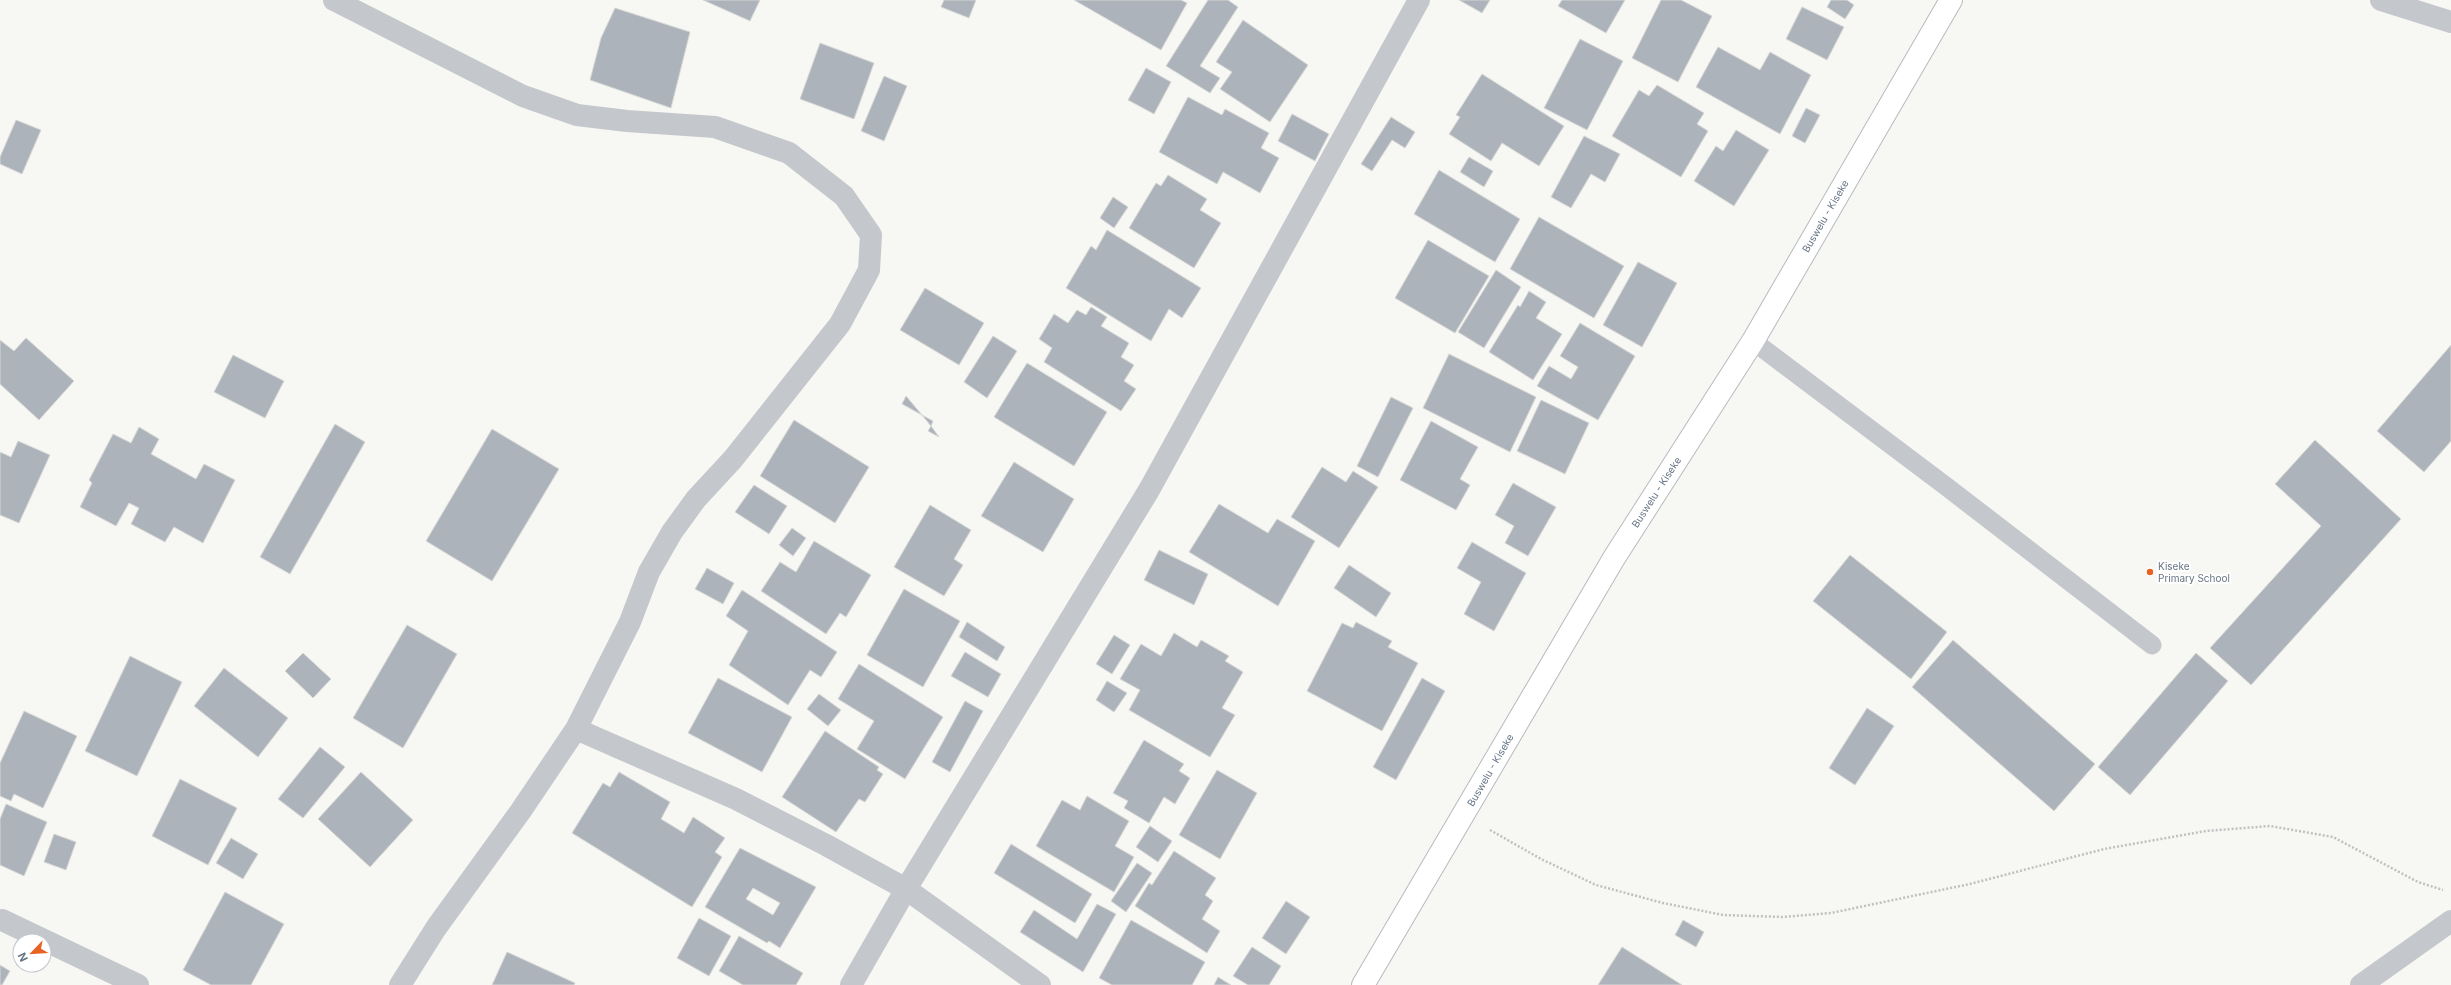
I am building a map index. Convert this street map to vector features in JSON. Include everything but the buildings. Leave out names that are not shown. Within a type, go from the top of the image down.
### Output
[{"type":"main road","name":"Buswelu - Kiseke","points":[[1363,985],[1464,816],[1614,558],[1753,341],[1951,0]]},
{"type":"street","points":[[334,0],[523,96],[577,115],[627,121],[714,127],[790,153],[844,196],[871,235],[869,270],[840,324],[733,459],[696,499],[672,532],[649,572],[630,622],[576,729],[520,812],[436,928],[400,985]]},
{"type":"street","points":[[851,985],[906,889],[1149,490],[1419,0]]},
{"type":"street","points":[[2381,0],[2451,22]]},
{"type":"street","points":[[576,729],[736,799],[906,889],[1040,985]]},
{"type":"street","points":[[2,920],[138,985]]},
{"type":"street","points":[[2362,985],[2451,920]]},
{"type":"lane","points":[[1753,341],[1947,486],[2152,645]]},
{"type":"path","points":[[1464,816],[1541,859],[1596,885],[1663,903],[1723,915],[1783,917],[1831,913],[1970,884],[2104,849],[2206,831],[2270,826],[2333,837],[2418,882],[2451,891]]},
{"type":"place","name":"Kiseke Primary School","points":[[2150,572]]}]
